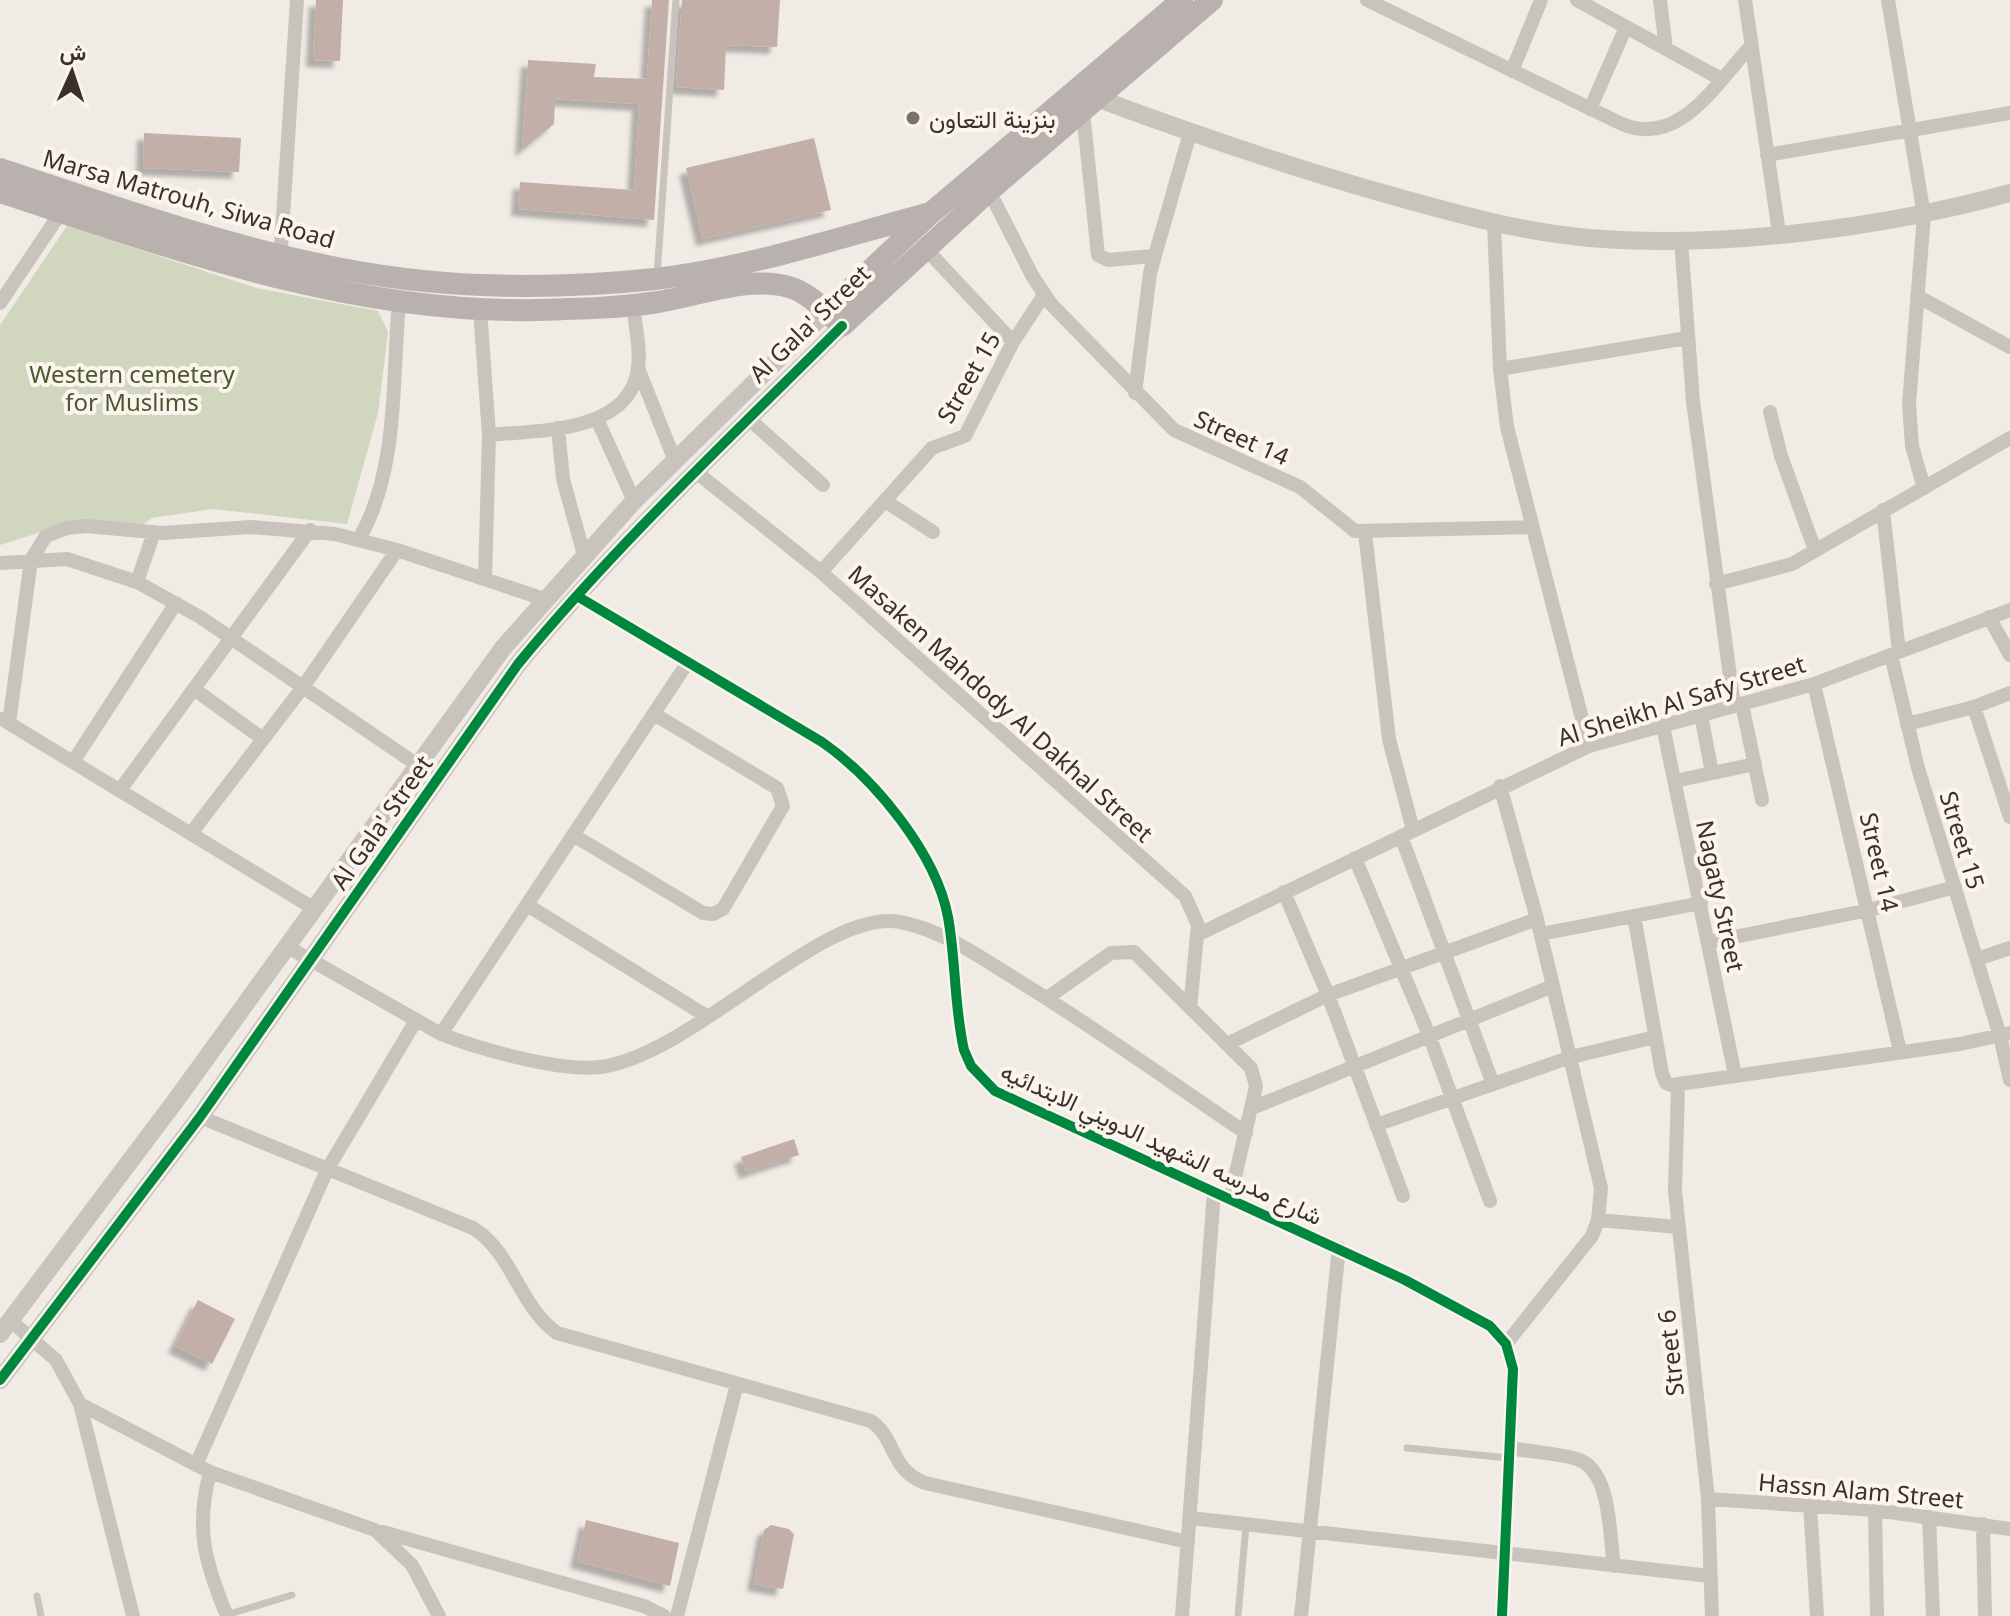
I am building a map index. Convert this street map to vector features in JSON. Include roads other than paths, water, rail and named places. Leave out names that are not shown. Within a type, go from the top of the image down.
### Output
[{"type":"main road","name":"Al Gala' Street","points":[[834,319],[931,213],[1182,0]]},
{"type":"main road","name":"Al Gala' Street","points":[[834,319],[925,248],[1212,0]]},
{"type":"main road","name":"Marsa Matrouh, Siwa Road","points":[[0,169],[281,256],[343,269],[468,284],[563,285],[657,278],[741,264],[931,213]]},
{"type":"main road","name":"Marsa Matrouh, Siwa Road","points":[[0,192],[279,279],[399,301],[480,309],[633,305],[764,283],[806,293],[834,319]]},
{"type":"street","points":[[279,279],[297,0]]},
{"type":"street","points":[[1367,0],[1633,129],[1657,131],[1679,123],[1751,46]]},
{"type":"street","points":[[1512,71],[1541,0]]},
{"type":"street","points":[[1577,0],[1721,79]]},
{"type":"street","points":[[1660,0],[1666,49]]},
{"type":"street","points":[[1745,0],[1779,233]]},
{"type":"street","points":[[1888,0],[1924,215],[1909,424],[1924,488]]},
{"type":"street","points":[[1590,109],[1626,27]]},
{"type":"street","points":[[1153,256],[1108,260],[1098,255],[1091,105],[1190,133],[1282,164],[1494,223],[1587,238],[1681,240],[1779,233],[1924,215],[2010,193]]},
{"type":"street","points":[[1767,155],[2010,113]]},
{"type":"street","points":[[1135,393],[1153,256],[1190,133]]},
{"type":"street","name":"Street 14","points":[[989,191],[1044,295],[1135,393],[1174,430],[1300,487],[1322,501],[1346,526],[1365,533]]},
{"type":"street","points":[[0,303],[61,212]]},
{"type":"street","points":[[1494,223],[1500,369],[1507,427],[1589,746]]},
{"type":"street","points":[[1681,240],[1687,338],[1716,584],[1738,705],[1762,800]]},
{"type":"street","points":[[925,248],[1013,342]]},
{"type":"street","name":"Street 15","points":[[821,572],[932,448],[965,436],[1013,342],[1044,295]]},
{"type":"street","points":[[1917,296],[2010,347]]},
{"type":"street","points":[[359,539],[376,509],[384,479],[399,301]]},
{"type":"street","points":[[633,305],[638,368],[675,461]]},
{"type":"street","points":[[480,309],[489,435],[485,579]]},
{"type":"street","name":"Al Gala' Street","points":[[0,1380],[200,1117],[500,688],[577,596],[749,419],[834,319]]},
{"type":"street","name":"Al Gala' Street","points":[[6,1328],[416,764],[544,599],[675,461],[834,319]]},
{"type":"street","points":[[1500,369],[1687,338]]},
{"type":"street","points":[[489,435],[558,428],[597,419],[624,397],[638,368]]},
{"type":"street","points":[[1770,412],[1781,456],[1815,550]]},
{"type":"street","points":[[597,419],[634,501]]},
{"type":"street","points":[[749,419],[823,485]]},
{"type":"street","points":[[558,428],[565,490],[584,555]]},
{"type":"street","points":[[1716,584],[1767,573],[1815,550],[2010,438]]},
{"type":"street","name":"Masaken Mahdody Al Dakhal Street","points":[[696,472],[821,572],[1185,896],[1196,914],[1199,934],[1190,1008]]},
{"type":"street","points":[[885,501],[933,532]]},
{"type":"street","name":"Street 15","points":[[1883,510],[1895,653],[1907,724],[1977,959],[2005,1034],[2010,1080]]},
{"type":"street","points":[[313,908],[4,720],[31,560],[46,536],[67,528],[87,526],[154,532],[251,527],[310,530],[397,550],[544,599]]},
{"type":"street","points":[[1493,1084],[1443,951],[1407,833],[1389,739],[1365,533],[1532,527]]},
{"type":"street","points":[[120,790],[310,530]]},
{"type":"street","points":[[137,582],[154,532]]},
{"type":"street","points":[[192,832],[303,687],[397,550]]},
{"type":"street","points":[[0,563],[67,559],[137,582],[176,603],[416,764]]},
{"type":"street","name":"شارع مدرسه الشهيد الدويني الابتدائيه","points":[[577,596],[822,742],[873,784],[900,820],[937,883],[951,939],[964,1050],[982,1080],[995,1091],[1339,1248],[1490,1326],[1506,1344]]},
{"type":"street","points":[[73,762],[176,603]]},
{"type":"street","name":"Al Sheikh Al Safy Street","points":[[1199,934],[1500,786],[1589,746],[1814,684],[2010,610]]},
{"type":"street","points":[[1989,617],[2010,655]]},
{"type":"street","points":[[441,1034],[688,662]]},
{"type":"street","name":"Street 14","points":[[1814,684],[1900,1051]]},
{"type":"street","points":[[194,689],[263,739]]},
{"type":"street","points":[[1907,724],[1974,707],[2010,693]]},
{"type":"street","points":[[1974,707],[2010,817]]},
{"type":"street","points":[[573,835],[703,913],[713,914],[723,909],[783,806],[783,796],[777,788],[654,714]]},
{"type":"street","points":[[1701,715],[1712,773]]},
{"type":"street","name":"Nagaty Street","points":[[1663,726],[1735,1075]]},
{"type":"street","points":[[1675,781],[1755,764]]},
{"type":"street","points":[[1500,786],[1539,926],[1601,1188],[1598,1220],[1592,1236],[1506,1344],[1513,1369],[1502,1616]]},
{"type":"street","points":[[1355,858],[1429,1035],[1490,1201]]},
{"type":"street","points":[[1709,942],[1869,910],[1955,887]]},
{"type":"street","points":[[1284,892],[1328,995],[1403,1196]]},
{"type":"street","points":[[1227,1044],[1328,995],[1443,951],[1539,926],[1634,916],[1701,903]]},
{"type":"street","points":[[527,905],[708,1017]]},
{"type":"street","points":[[1634,916],[1663,1080],[1678,1086],[2005,1034]]},
{"type":"street","points":[[286,946],[415,1022],[465,1044],[565,1066],[598,1068],[630,1060],[708,1017],[837,935],[863,923],[903,923],[951,939],[1047,998],[1246,1133]]},
{"type":"street","points":[[1977,959],[2010,948]]},
{"type":"street","points":[[1047,998],[1111,953],[1127,950],[1134,952],[1227,1044],[1254,1074],[1252,1108],[1230,1199]]},
{"type":"street","points":[[1252,1108],[1553,986]]},
{"type":"street","points":[[227,1615],[207,1568],[202,1544],[203,1468],[327,1170],[415,1022]]},
{"type":"street","points":[[1376,1125],[1571,1057],[1655,1037]]},
{"type":"street","name":"Street 6","points":[[1678,1086],[1674,1156],[1678,1227],[1708,1499],[1712,1616]]},
{"type":"street","points":[[200,1117],[484,1235],[498,1251],[533,1311],[557,1333],[871,1421],[879,1427],[898,1465],[925,1483],[1188,1542]]},
{"type":"street","points":[[1182,1616],[1214,1192]]},
{"type":"street","points":[[1598,1220],[1678,1227]]},
{"type":"street","points":[[1301,1616],[1339,1248]]},
{"type":"street","points":[[6,1328],[34,1339],[56,1360],[80,1404],[91,1434],[133,1616]]},
{"type":"street","points":[[677,1616],[737,1384]]},
{"type":"street","points":[[80,1404],[203,1468],[375,1530],[644,1606],[664,1616]]},
{"type":"street","points":[[1510,1453],[1578,1460],[1594,1471],[1602,1489],[1614,1566]]},
{"type":"street","name":"Hassn Alam Street","points":[[1708,1499],[1875,1510],[2010,1529]]},
{"type":"street","points":[[1810,1505],[1817,1616]]},
{"type":"street","points":[[1875,1510],[1877,1616]]},
{"type":"street","points":[[1929,1517],[1933,1616]]},
{"type":"street","points":[[1190,1518],[1710,1576]]},
{"type":"street","points":[[1983,1524],[1985,1616]]},
{"type":"street","points":[[375,1530],[412,1565],[439,1616]]},
{"type":"lane","points":[[657,278],[676,0]]},
{"type":"lane","points":[[1407,1448],[1510,1453]]},
{"type":"lane","points":[[1238,1616],[1246,1525]]},
{"type":"lane","points":[[227,1615],[292,1595]]},
{"type":"lane","points":[[37,1596],[41,1616]]},
{"type":"place","name":"بنزينة التعاون","points":[[913,118]]},
{"type":"park label","name":"Western cemetery for Muslims","points":[[132,387]]}]
